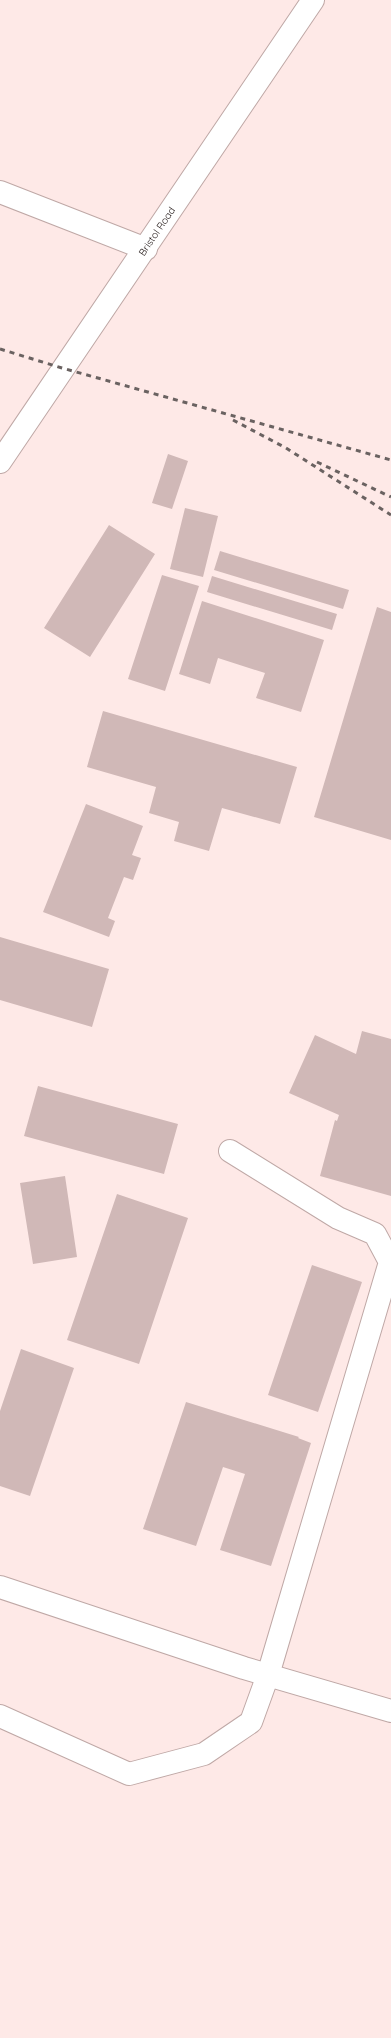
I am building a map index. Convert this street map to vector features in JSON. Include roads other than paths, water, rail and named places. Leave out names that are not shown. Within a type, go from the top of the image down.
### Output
[{"type":"street","name":"Bristol Road","points":[[0,462],[62,368],[146,248],[313,0]]},
{"type":"street","points":[[0,192],[146,248]]},
{"type":"street","points":[[0,1716],[129,1774],[204,1754],[251,1722],[268,1675],[390,1262],[383,1237],[338,1218],[230,1151]]},
{"type":"street","points":[[0,1587],[268,1675],[391,1711]]},
{"type":"railway","points":[[0,349],[62,368],[391,460]]},
{"type":"railway","points":[[233,420],[286,448],[391,515]]},
{"type":"railway","points":[[317,462],[391,497]]}]
